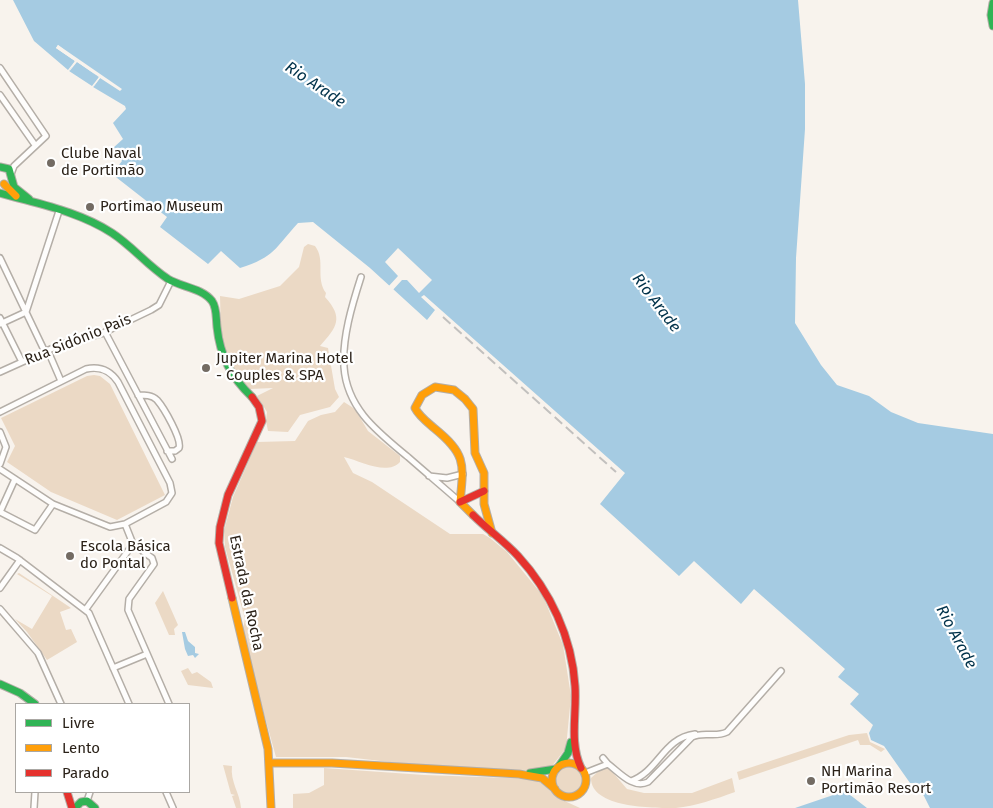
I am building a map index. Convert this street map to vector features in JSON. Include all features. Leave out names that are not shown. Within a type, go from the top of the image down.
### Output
[{"type":"street","points":[[993,3],[991,14],[993,26]]},
{"type":"street","points":[[0,68],[46,136],[14,166],[11,176],[2,184],[12,193],[27,201]]},
{"type":"street","points":[[0,96],[35,145]]},
{"type":"street","points":[[0,167],[7,168],[19,192],[43,206]]},
{"type":"street","points":[[0,193],[59,211],[105,229],[171,281]]},
{"type":"street","points":[[26,312],[59,211]]},
{"type":"street","points":[[0,258],[61,380]]},
{"type":"street","points":[[270,763],[332,764],[519,774],[542,778],[567,796],[577,794],[586,784],[583,771],[575,753],[576,697],[572,660],[559,618],[543,587],[518,556],[460,502],[365,419],[348,390],[344,366],[346,347],[354,299],[360,278]]},
{"type":"street","name":"Rua Sidónio Pais","points":[[0,372],[47,351],[106,332],[156,308],[171,281]]},
{"type":"street","name":"Estrada da Rocha","points":[[171,281],[206,296],[213,301],[218,335],[228,369],[237,383],[261,407],[262,416],[258,430],[223,511],[219,542],[270,763],[271,808]]},
{"type":"street","points":[[22,362],[1,322],[26,312]]},
{"type":"street","points":[[106,332],[172,460]]},
{"type":"street","points":[[0,412],[61,380],[94,367],[108,371],[114,376],[170,483],[172,493],[170,498],[125,524],[110,527],[53,504],[0,468]]},
{"type":"street","points":[[460,502],[463,474],[462,458],[458,450],[416,412],[418,400],[430,388],[436,385],[450,387],[469,403],[474,411],[474,451],[484,474],[486,518],[492,533]]},
{"type":"street","points":[[138,395],[149,395],[158,401],[178,436],[179,448],[175,451],[167,451]]},
{"type":"street","points":[[0,432],[6,447],[0,464]]},
{"type":"street","points":[[429,476],[448,478],[463,474]]},
{"type":"street","points":[[15,479],[0,512],[34,530],[53,504]]},
{"type":"street","points":[[460,502],[484,491]]},
{"type":"street","points":[[125,524],[133,544],[154,561],[151,570],[127,605],[169,703]]},
{"type":"street","points":[[86,609],[133,544]]},
{"type":"street","points":[[0,548],[20,560],[86,609],[129,703]]},
{"type":"street","points":[[0,587],[20,560]]},
{"type":"street","points":[[0,609],[38,653],[61,703]]},
{"type":"street","points":[[114,668],[147,654]]},
{"type":"street","points":[[631,781],[647,771],[673,742],[686,735],[715,736],[727,732],[781,671]]},
{"type":"street","points":[[0,684],[20,693],[34,703]]},
{"type":"street","points":[[555,789],[552,779],[568,754],[574,727]]},
{"type":"street","points":[[602,758],[631,781],[638,784],[648,782],[686,742],[698,734]]},
{"type":"street","points":[[519,774],[558,768],[568,763],[583,771],[608,764]]},
{"type":"street","points":[[34,808],[35,793]]},
{"type":"street","points":[[68,793],[74,808],[84,801],[89,793]]},
{"type":"street","points":[[70,793],[95,808]]},
{"type":"street","points":[[166,793],[173,808]]},
{"type":"shaded area","points":[[308,244],[315,246],[318,251],[321,281],[326,293],[325,297],[335,311],[336,322],[334,328],[320,346],[328,348],[335,389],[339,397],[330,407],[300,415],[288,432],[268,431],[267,412],[257,396],[273,388],[250,389],[230,367],[221,334],[220,296],[239,299],[280,286],[299,267],[304,247]]},
{"type":"shaded area","points":[[87,376],[100,376],[110,384],[165,495],[117,520],[51,492],[7,462],[15,446],[1,418]]},
{"type":"shaded area","points":[[344,402],[355,409],[368,431],[400,456],[400,462],[388,468],[381,468],[344,457],[353,473],[372,482],[450,534],[483,534],[490,538],[507,552],[543,596],[563,645],[571,696],[566,748],[552,766],[527,770],[442,768],[346,757],[276,757],[248,656],[243,628],[245,619],[225,547],[224,531],[233,497],[257,442],[295,441],[308,421],[321,415],[335,412]]},
{"type":"shaded area","points":[[19,573],[71,608],[60,612],[66,630],[71,629],[77,642],[47,660],[15,619],[32,629],[52,596],[17,574]]},
{"type":"shaded area","points":[[163,591],[178,625],[174,629],[175,635],[169,635],[155,603]]},
{"type":"shaded area","points":[[188,668],[192,674],[197,672],[211,682],[213,688],[188,685],[181,671]]},
{"type":"shaded area","points":[[867,733],[870,742],[885,749],[881,752],[870,745],[860,745],[858,740],[739,780],[737,772],[849,735]]},
{"type":"shaded area","points":[[223,765],[232,766],[232,777],[241,808],[236,808],[232,796],[235,795],[231,794]]},
{"type":"shaded area","points":[[569,767],[578,771],[582,780],[578,789],[569,793],[560,789],[556,780],[560,771]]},
{"type":"shaded area","points":[[324,768],[424,775],[537,779],[558,798],[580,808],[293,808],[293,794],[309,793],[324,785]]},
{"type":"shaded area","points":[[609,768],[627,789],[644,793],[692,793],[732,778],[735,792],[706,802],[676,808],[653,808],[625,804],[612,801],[601,795],[594,788],[591,778],[601,769]]},
{"type":"water","name":"Rio Arade","points":[[13,0],[798,0],[805,84],[805,129],[796,258],[795,323],[821,365],[837,385],[869,396],[891,412],[918,423],[993,434],[993,808],[930,808],[924,796],[914,783],[910,783],[884,746],[871,740],[869,733],[873,725],[850,704],[859,694],[838,677],[845,669],[754,589],[741,604],[694,561],[679,576],[600,504],[625,473],[424,295],[421,297],[435,310],[427,320],[370,268],[313,222],[298,223],[268,256],[240,268],[221,251],[208,264],[160,227],[167,217],[112,174],[122,161],[113,148],[123,139],[113,123],[126,109],[125,106],[93,87],[100,78],[58,45],[56,48],[75,61],[68,70],[34,41]]},
{"type":"water","points":[[76,61],[99,77],[92,86],[69,71]]},
{"type":"water","points":[[182,632],[185,632],[188,641],[195,647],[195,653],[199,654],[195,658],[193,655],[188,656]]},
{"type":"water","points":[[845,791],[867,808],[795,808]]},
{"type":"pier","points":[[58,45],[122,89],[120,91],[100,78],[92,89],[99,77],[77,62],[68,73],[75,61],[56,48]]},
{"type":"pier","points":[[398,248],[432,280],[419,293],[407,280],[402,280],[391,292],[387,288],[398,276],[385,262]]},
{"type":"railway","points":[[443,317],[616,472]]},
{"type":"traffic: fast","points":[[993,3],[991,15],[993,26]]},
{"type":"traffic: fast","points":[[0,167],[9,169],[14,187],[29,199]]},
{"type":"traffic: fast","points":[[0,193],[58,209],[99,225],[119,238],[168,279],[197,290],[208,297],[215,307],[217,327],[224,357],[232,374],[252,397]]},
{"type":"traffic: fast","points":[[0,684],[20,693],[34,703]]},
{"type":"traffic: fast","points":[[559,766],[568,753],[571,742]]},
{"type":"traffic: fast","points":[[530,773],[556,769]]},
{"type":"traffic: fast","points":[[75,808],[81,802],[87,801],[95,808]]},
{"type":"traffic: slow","points":[[4,184],[16,196]]},
{"type":"traffic: slow","points":[[473,515],[460,502],[462,468],[457,453],[452,445],[415,408],[422,395],[435,387],[454,390],[473,409],[475,453],[484,473],[484,504],[492,533]]},
{"type":"traffic: slow","points":[[232,598],[268,749],[271,808]]},
{"type":"traffic: slow","points":[[270,763],[332,763],[519,774],[542,778],[555,789]]},
{"type":"traffic: slow","points":[[569,763],[581,768],[586,780],[581,792],[569,797],[557,792],[552,780],[557,768],[569,763]]},
{"type":"traffic: jam","points":[[232,598],[219,543],[220,527],[228,495],[262,421],[259,407],[252,397]]},
{"type":"traffic: jam","points":[[460,502],[484,491]]},
{"type":"traffic: jam","points":[[473,515],[513,551],[530,570],[540,584],[557,616],[564,633],[573,668],[575,686],[574,738],[577,758],[581,768]]},
{"type":"traffic: jam","points":[[67,793],[72,808]]},
{"type":"place","name":"Clube Naval de Portimão","points":[[51,163]]},
{"type":"place","name":"Portimao Museum","points":[[90,207]]},
{"type":"place","name":"Jupiter Marina Hotel - Couples & SPA","points":[[206,368]]},
{"type":"place","name":"Escola Básica do Pontal","points":[[70,556]]},
{"type":"place","name":"NH Marina Portimão Resort","points":[[811,781]]}]
